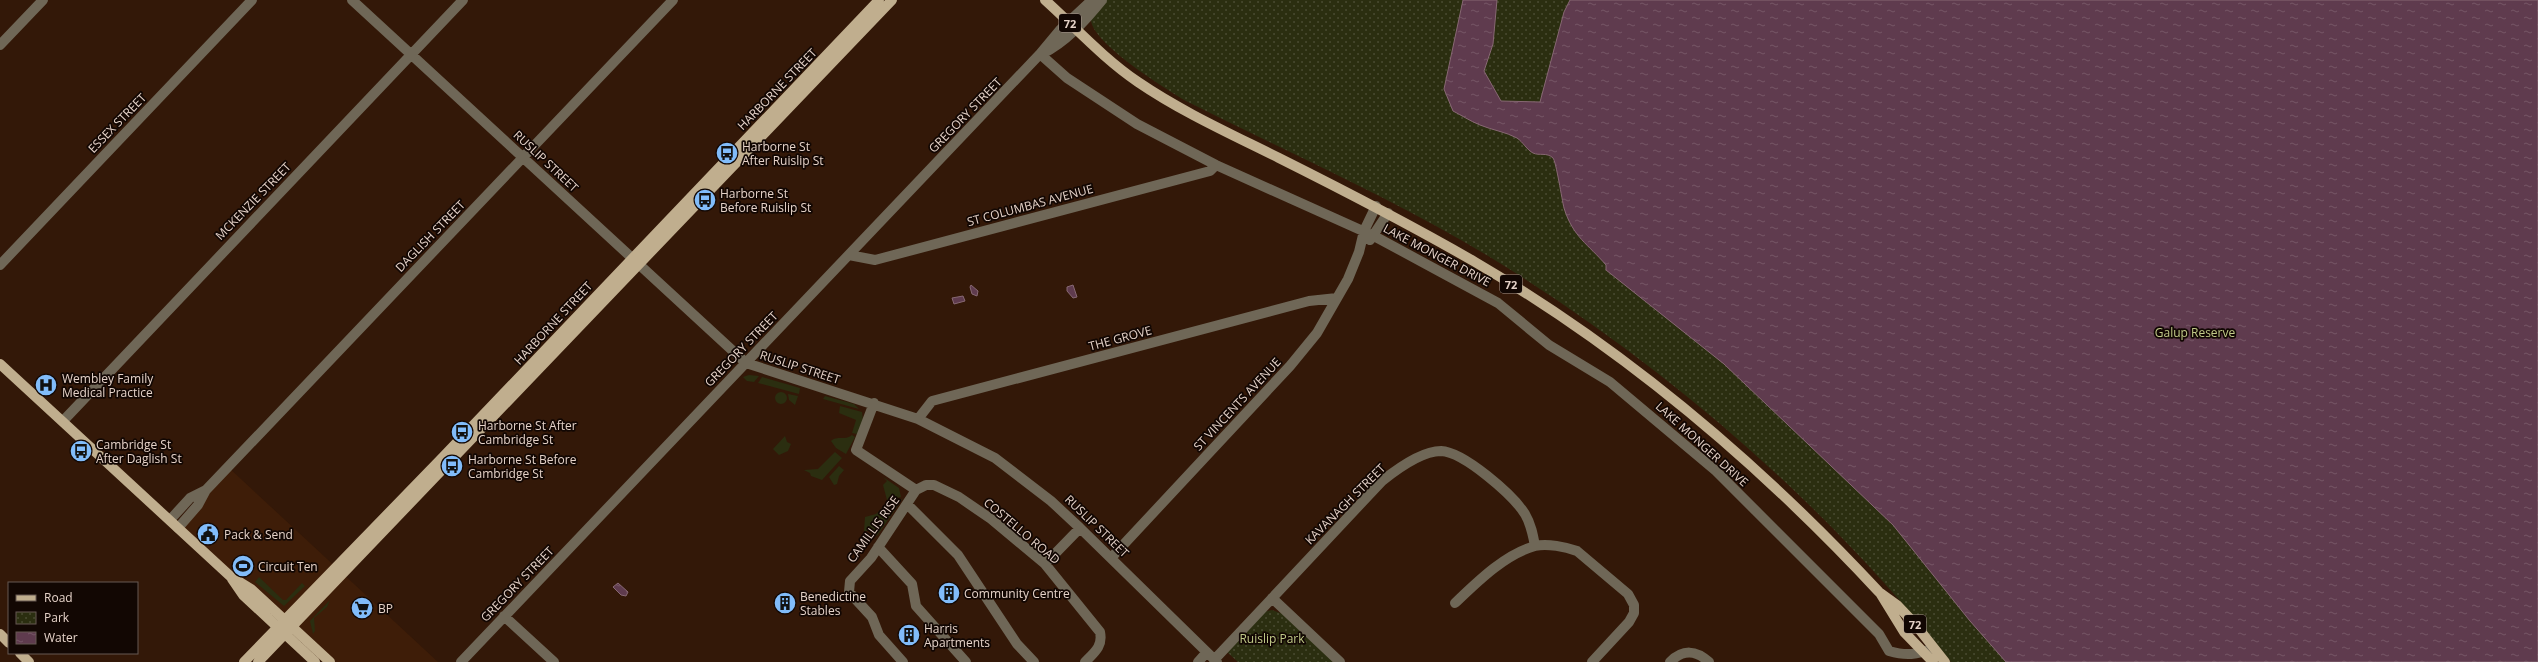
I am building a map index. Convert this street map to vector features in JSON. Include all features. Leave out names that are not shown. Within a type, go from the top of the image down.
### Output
[{"type":"main road","name":"HARBORNE STREET","points":[[244,662],[285,627],[635,261],[879,0]]},
{"type":"main road","name":"HARBORNE STREET","points":[[635,261],[892,0]]},
{"type":"main road","name":"72","points":[[1045,0],[1073,25]]},
{"type":"main road","name":"LAKE MONGER DRIVE","points":[[1073,25],[1135,80],[1174,106],[1376,206],[1539,301],[1616,353],[1681,403],[1783,493],[1879,592],[1897,605],[1929,650],[1945,662]]},
{"type":"main road","points":[[1,367],[230,576],[243,595],[330,662]]},
{"type":"main road","name":"HARBORNE STREET","points":[[258,662],[285,627]]},
{"type":"main road","points":[[285,627],[315,662]]},
{"type":"main road","points":[[0,634],[8,642]]},
{"type":"main road","name":"LAKE MONGER DRIVE","points":[[1929,650],[1932,662]]},
{"type":"main road","points":[[21,654],[29,662]]},
{"type":"street","points":[[0,45],[43,0]]},
{"type":"street","name":"ESSEX STREET","points":[[0,265],[252,0]]},
{"type":"street","name":"RUSLIP STREET","points":[[352,0],[746,364],[874,403],[918,419],[944,430],[995,458],[1051,501],[1215,661]]},
{"type":"street","name":"MCKENZIE STREET","points":[[63,422],[463,0]]},
{"type":"street","name":"DAGLISH STREET","points":[[178,528],[198,505],[206,490],[673,0]]},
{"type":"street","name":"GREGORY STREET","points":[[1073,25],[1092,0]]},
{"type":"street","name":"GREGORY STREET","points":[[461,662],[1040,54],[1051,39],[1073,25],[1102,0]]},
{"type":"street","name":"LAKE MONGER DRIVE","points":[[1040,54],[1067,78],[1137,124],[1216,165],[1364,231],[1498,303],[1549,345],[1610,382],[1716,471],[1879,634],[1889,651],[1904,655],[1929,650]]},
{"type":"street","name":"ST COLUMBAS AVENUE","points":[[849,255],[875,260],[1210,171],[1216,165]]},
{"type":"street","name":"ST VINCENTS AVENUE","points":[[1111,558],[1290,366],[1317,333],[1337,298],[1359,252],[1364,231],[1376,206]]},
{"type":"street","name":"ST VINCENTS AVENUE","points":[[1359,252],[1374,236],[1388,213]]},
{"type":"street","name":"THE GROVE","points":[[918,419],[932,401],[1310,301],[1337,298]]},
{"type":"street","points":[[874,403],[856,450],[916,490]]},
{"type":"street","name":"KAVANAGH STREET","points":[[1215,661],[1382,481],[1401,467],[1437,452],[1449,452],[1463,458],[1514,500],[1529,522],[1535,546]]},
{"type":"street","name":"COSTELLO ROAD","points":[[916,490],[926,485],[934,485],[959,497],[991,519],[1045,564],[1100,632],[1102,640],[1100,646],[1085,662]]},
{"type":"street","name":"DAGLISH STREET","points":[[170,520],[190,498],[206,490]]},
{"type":"street","name":"CAMILLIS RISE","points":[[903,662],[879,635],[872,617],[848,592],[850,582],[878,547],[916,490]]},
{"type":"street","points":[[907,504],[958,555],[1017,644],[1034,662]]},
{"type":"street","points":[[1045,564],[1080,528]]},
{"type":"street","points":[[1455,602],[1492,569],[1535,546],[1567,548],[1582,554],[1628,594],[1633,601],[1634,613],[1629,622],[1592,662]]},
{"type":"street","points":[[878,547],[912,584],[916,606],[966,662]]},
{"type":"street","points":[[1272,598],[1340,662]]},
{"type":"street","points":[[504,616],[554,662]]},
{"type":"street","points":[[1670,662],[1682,653],[1692,652],[1709,662]]},
{"type":"street","points":[[1198,662],[1206,653]]},
{"type":"shaded area","points":[[228,467],[438,662],[323,662],[174,524]]},
{"type":"green space","name":"Galup Reserve","points":[[1105,0],[2538,0],[2538,662],[1951,662],[1903,604],[1852,548],[1798,494],[1742,443],[1684,394],[1624,347],[1562,303],[1498,262],[1460,240],[1344,178],[1186,101],[1147,76],[1115,52],[1094,29],[1091,19]]},
{"type":"green space","points":[[749,375],[759,376],[754,382],[747,381],[743,377]]},
{"type":"green space","points":[[762,377],[800,388],[799,394],[758,383]]},
{"type":"green space","points":[[779,392],[783,392],[787,398],[783,404],[779,404],[775,400],[775,396]]},
{"type":"green space","points":[[788,394],[798,396],[795,405],[789,400]]},
{"type":"green space","points":[[825,396],[854,404],[859,409],[823,399]]},
{"type":"green space","points":[[840,406],[862,412],[863,420],[857,434],[852,433],[856,420],[839,413]]},
{"type":"green space","points":[[852,435],[855,437],[846,454],[836,448],[831,441],[836,438],[847,438]]},
{"type":"green space","points":[[785,436],[787,442],[791,444],[788,451],[779,455],[773,449]]},
{"type":"green space","points":[[835,452],[842,458],[822,480],[811,476],[810,473],[804,470],[818,469]]},
{"type":"green space","points":[[839,466],[844,470],[839,476],[837,484],[834,485],[829,477]]},
{"type":"green space","points":[[883,477],[899,488],[901,497],[887,500],[883,485],[887,481]]},
{"type":"green space","points":[[903,498],[877,536],[873,531],[864,531],[865,517],[876,514],[888,502],[899,501]]},
{"type":"green space","points":[[259,577],[283,600],[286,600],[302,583],[305,586],[284,606],[255,582]]},
{"type":"green space","points":[[330,600],[327,607],[314,618],[315,631],[313,634],[310,621]]},
{"type":"green space","name":"Ruislip Park","points":[[1272,610],[1283,614],[1335,662],[1238,662],[1227,652],[1263,612]]},
{"type":"water","name":"Galup Reserve","points":[[1463,0],[1497,0],[1493,44],[1484,71],[1501,101],[1540,102],[1564,12],[1570,0],[2538,0],[2538,662],[2006,662],[1970,621],[1893,525],[1724,364],[1606,270],[1606,265],[1576,233],[1568,218],[1564,208],[1554,161],[1551,156],[1533,153],[1517,138],[1480,125],[1453,111],[1444,89]]},
{"type":"water","points":[[971,285],[978,291],[977,296],[972,294],[970,287]]},
{"type":"water","points":[[1073,285],[1077,297],[1073,298],[1067,291],[1067,287]]},
{"type":"water","points":[[963,296],[965,301],[954,304],[952,298]]},
{"type":"water","points":[[618,583],[628,592],[626,596],[621,595],[613,587]]},
{"type":"place","name":"Harborne St After Ruislip St","points":[[727,153]]},
{"type":"place","name":"Harborne St Before Ruislip St","points":[[705,200]]},
{"type":"place","name":"Wembley Family Medical Practice","points":[[46,385]]},
{"type":"place","name":"Harborne St After Cambridge St","points":[[462,432]]},
{"type":"place","name":"Cambridge St After Daglish St","points":[[81,451]]},
{"type":"place","name":"Harborne St Before Cambridge St","points":[[452,466]]},
{"type":"place","name":"Pack & Send","points":[[208,534]]},
{"type":"place","name":"Circuit Ten","points":[[243,566]]},
{"type":"place","name":"Community Centre","points":[[949,593]]},
{"type":"place","name":"Benedictine Stables","points":[[785,603]]},
{"type":"place","name":"BP","points":[[362,608]]},
{"type":"place","name":"Harris Apartments","points":[[909,635]]}]
